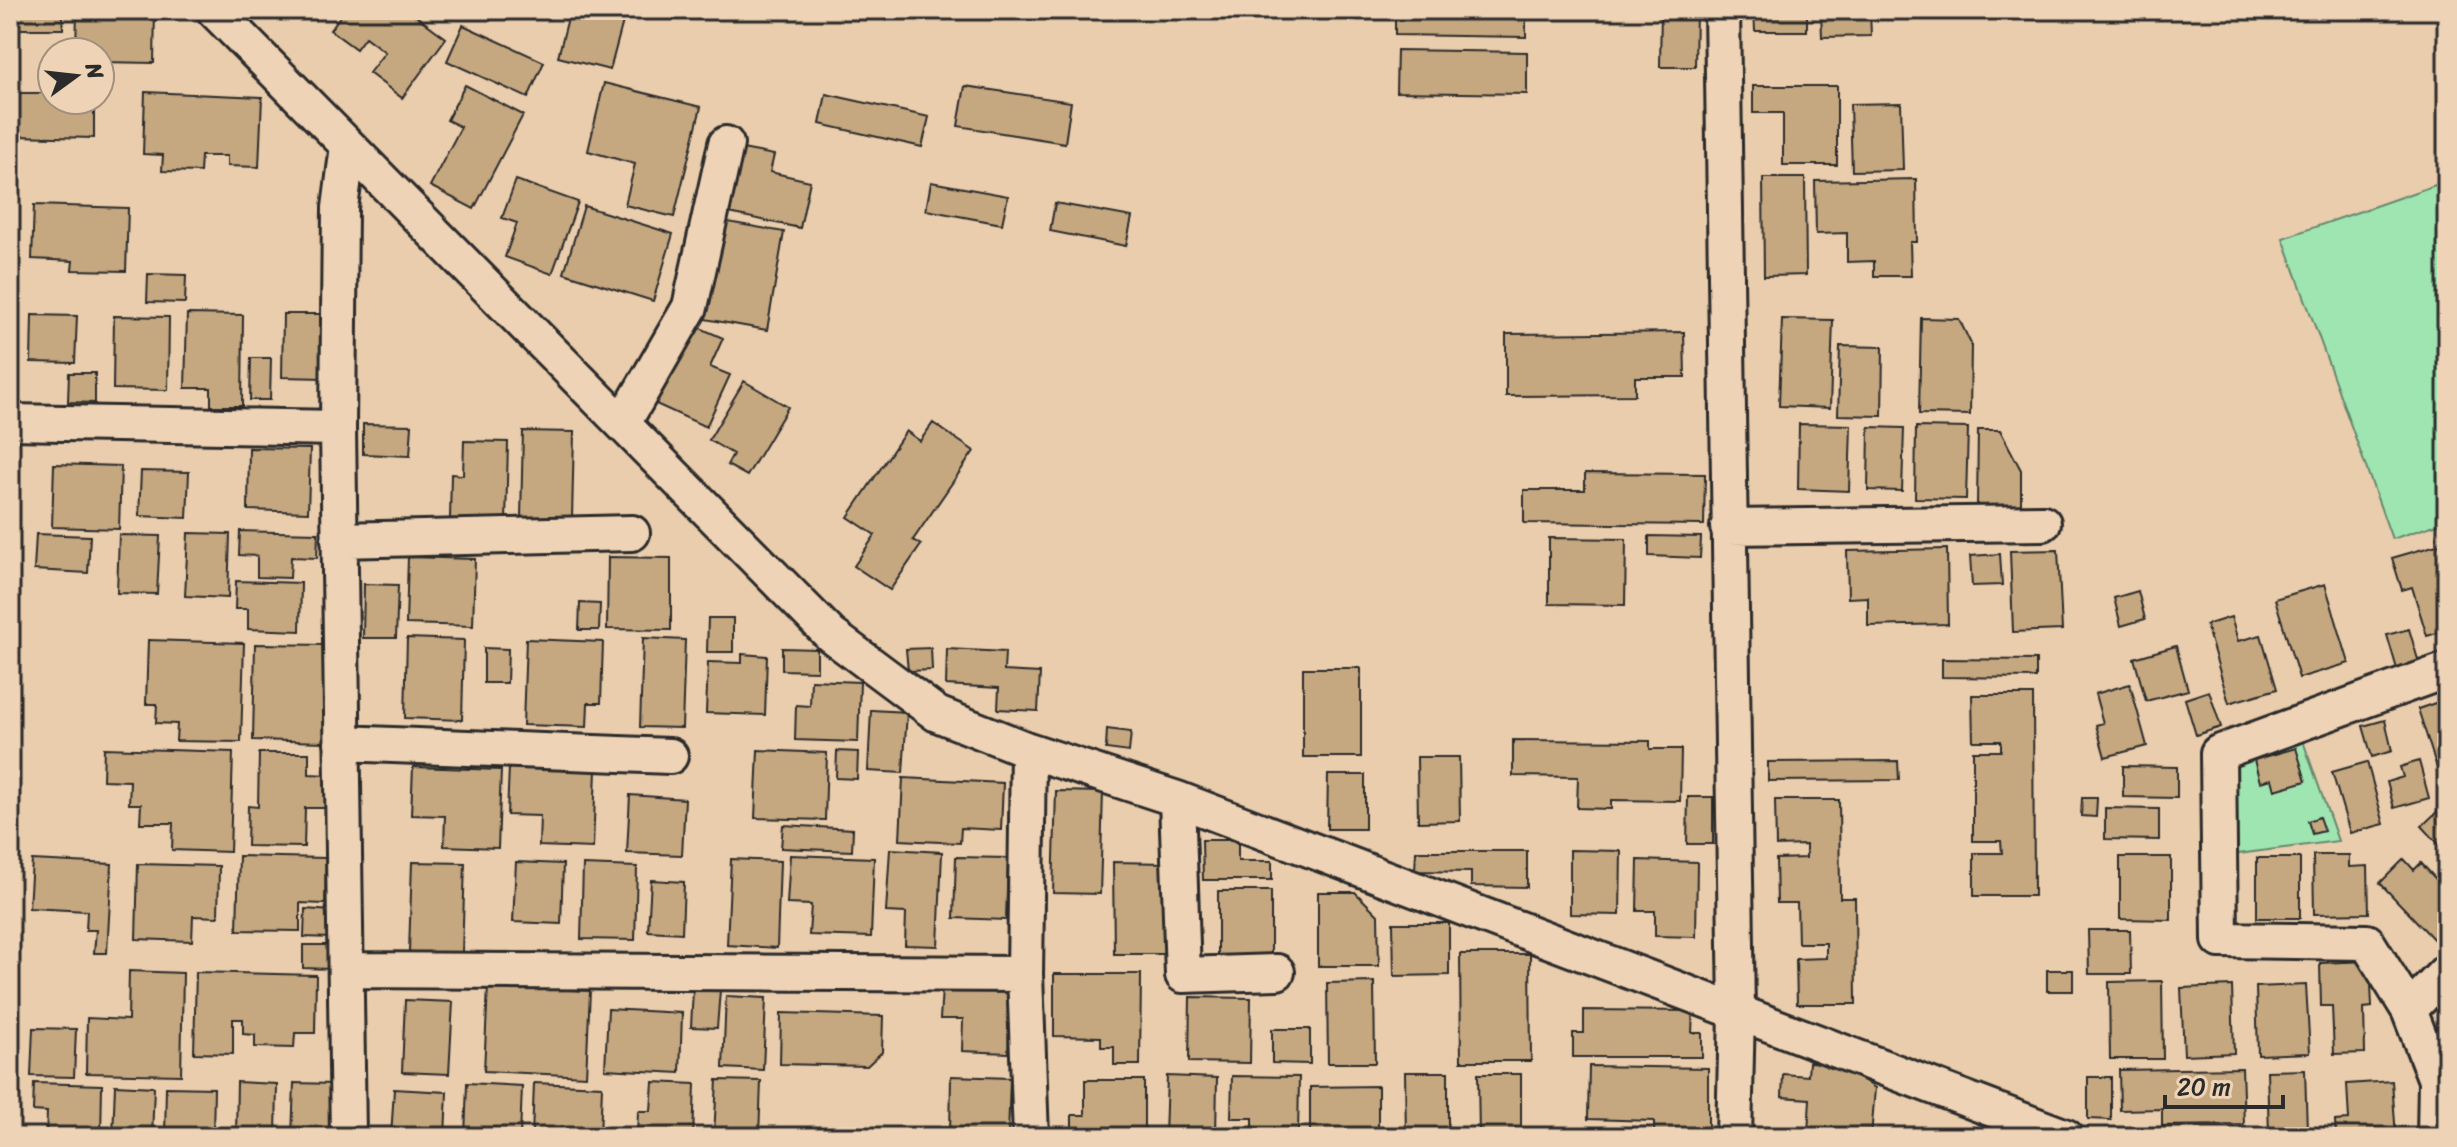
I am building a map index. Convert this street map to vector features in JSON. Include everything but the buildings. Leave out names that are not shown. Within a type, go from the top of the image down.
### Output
[{"type":"street","points":[[214,10],[831,635],[937,714],[1028,750],[1177,799],[2066,1137]]},
{"type":"street","points":[[1722,10],[1737,1012],[1734,1137]]},
{"type":"street","points":[[623,423],[690,307],[726,144]]},
{"type":"street","points":[[348,146],[340,208],[338,428],[348,1137]]},
{"type":"street","points":[[10,422],[338,428]]},
{"type":"street","points":[[1728,527],[2043,523]]},
{"type":"street","points":[[339,540],[632,533]]},
{"type":"street","points":[[2435,1137],[2436,1080],[2409,1010],[2367,942],[2220,940],[2218,753],[2447,670]]},
{"type":"street","points":[[342,743],[670,756]]},
{"type":"street","points":[[1028,750],[1025,974],[1031,1137]]},
{"type":"street","points":[[1177,799],[1183,975],[1277,972]]},
{"type":"street","points":[[346,970],[1025,974]]},
{"type":"street","points":[[2409,1010],[2447,971]]},
{"type":"green space","points":[[2447,181],[2447,521],[2392,539],[2283,238]]},
{"type":"green space","points":[[2303,741],[2338,841],[2230,855],[2227,775],[2245,759]]}]
